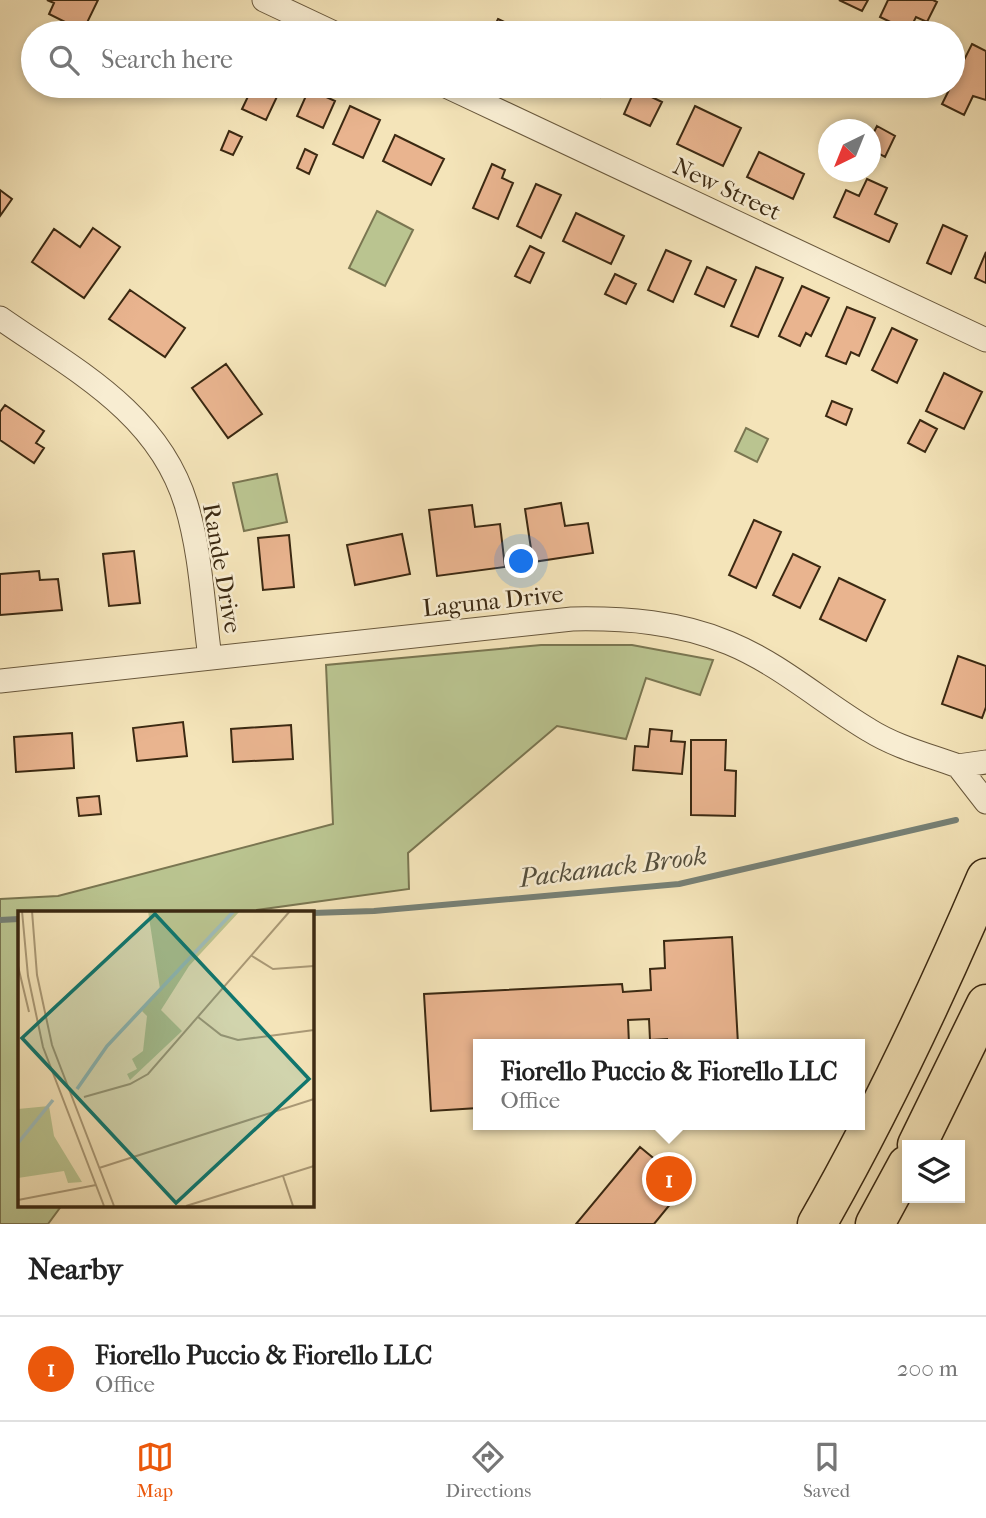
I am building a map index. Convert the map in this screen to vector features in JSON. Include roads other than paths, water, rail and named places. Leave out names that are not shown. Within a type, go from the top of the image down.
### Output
[{"type":"highway","points":[[817,1224],[926,1017],[986,878]]},
{"type":"highway","points":[[919,1140],[986,1004]]},
{"type":"highway","points":[[945,1140],[981,1050],[986,1030]]},
{"type":"highway","points":[[874,1224],[902,1174]]},
{"type":"highway","points":[[904,1224],[915,1203]]},
{"type":"street","points":[[264,0],[309,21]]},
{"type":"street","name":"New Street","points":[[472,98],[986,340]]},
{"type":"street","name":"Rande Drive","points":[[0,318],[113,396],[153,438],[172,469],[185,502],[194,538],[210,658]]},
{"type":"street","name":"Laguna Drive","points":[[0,681],[572,619],[618,618],[661,623],[703,633],[766,661],[872,732],[894,743],[958,766],[986,762]]},
{"type":"street","points":[[958,766],[986,802]]},
{"type":"waterway","name":"Packanack Brook","points":[[313,913],[374,911],[679,884],[956,820]]},
{"type":"waterway","name":"Packanack Brook","points":[[0,920],[18,919]]},
{"type":"place","name":"Fiorello Puccio & Fiorello LLC","points":[[669,1179]]}]
